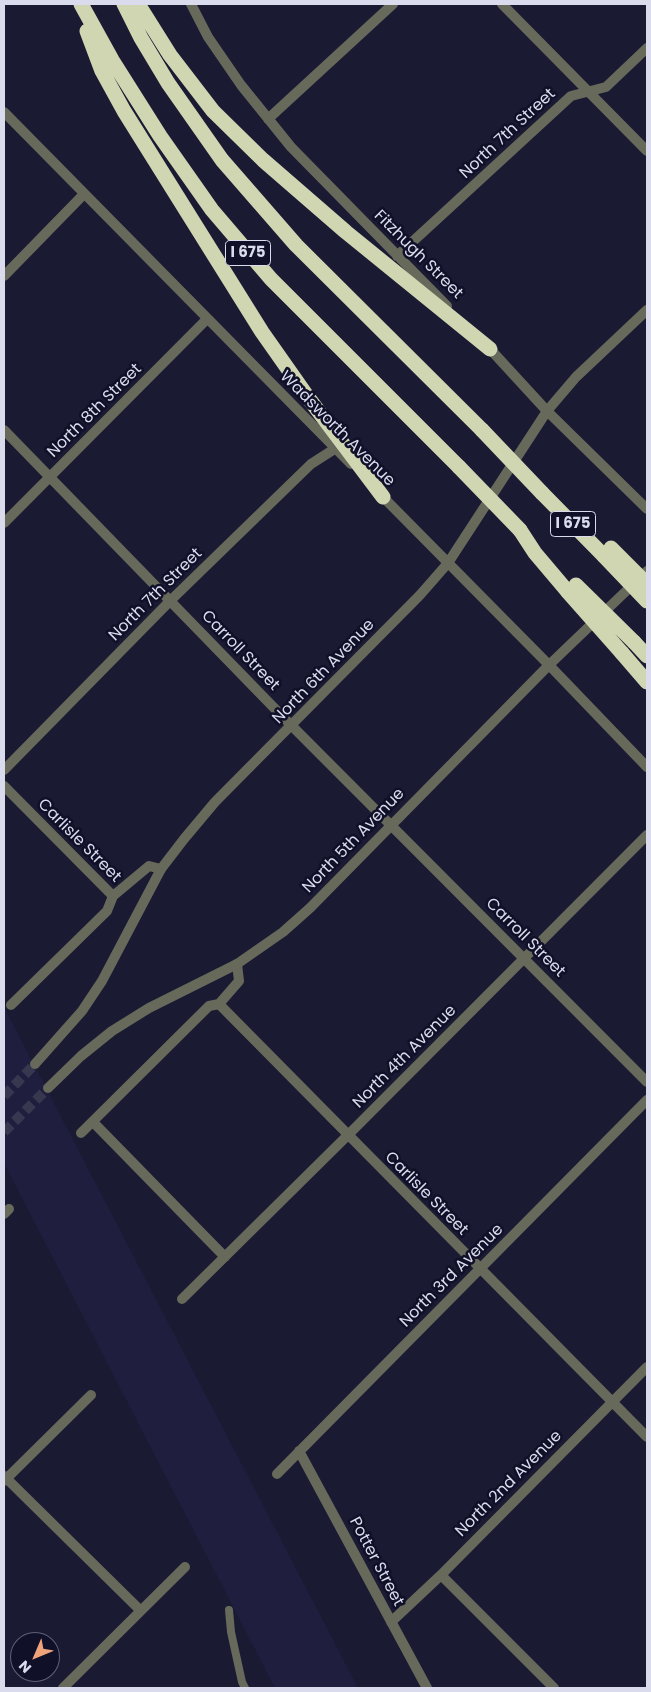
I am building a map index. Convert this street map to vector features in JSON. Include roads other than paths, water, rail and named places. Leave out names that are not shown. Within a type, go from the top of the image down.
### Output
[{"type":"highway","points":[[77,4],[102,71],[141,141],[220,262],[262,332],[307,396],[383,497]]},
{"type":"highway","name":"I 675","points":[[81,4],[112,60],[155,128],[212,210],[271,280],[459,467],[520,530],[535,553],[572,588]]},
{"type":"highway","name":"I 675","points":[[124,4],[141,38],[168,83],[222,160],[296,245],[482,430],[545,496],[607,552],[647,601]]},
{"type":"highway","points":[[138,4],[170,55],[213,111],[263,160],[346,232],[490,350]]},
{"type":"highway","points":[[607,552],[647,584]]},
{"type":"highway","points":[[572,588],[634,642],[647,656]]},
{"type":"highway","points":[[572,588],[647,682]]},
{"type":"street","name":"Fitzhugh Street","points":[[191,4],[208,37],[241,86],[291,147],[647,510]]},
{"type":"street","points":[[268,119],[393,4]]},
{"type":"street","points":[[502,4],[647,151]]},
{"type":"street","name":"North 7th Street","points":[[397,256],[571,96],[606,87],[647,48]]},
{"type":"street","name":"Wadsworth Avenue","points":[[4,112],[336,448],[647,767]]},
{"type":"street","points":[[4,276],[84,194]]},
{"type":"street","name":"North 6th Avenue","points":[[35,1064],[82,1011],[102,981],[161,869],[215,802],[420,595],[448,563],[547,410],[576,378],[647,310]]},
{"type":"street","name":"North 8th Street","points":[[4,523],[207,319]]},
{"type":"street","name":"Carroll Street","points":[[4,430],[292,726],[647,1082]]},
{"type":"street","name":"North 7th Street","points":[[4,770],[170,601],[310,464],[336,448]]},
{"type":"street","name":"North 5th Avenue","points":[[48,1088],[81,1056],[112,1031],[149,1008],[238,964],[283,932],[310,908],[549,665],[647,571]]},
{"type":"street","name":"Carlisle Street","points":[[4,786],[113,896],[149,866],[161,869]]},
{"type":"street","name":"North 4th Avenue","points":[[182,1299],[647,834]]},
{"type":"street","points":[[12,1005],[107,911],[113,896]]},
{"type":"street","points":[[81,1133],[209,1006],[218,1004],[239,981],[238,964]]},
{"type":"street","name":"Carlisle Street","points":[[218,1004],[647,1437]]},
{"type":"street","name":"North 3rd Avenue","points":[[277,1474],[647,1100]]},
{"type":"street","points":[[93,1122],[225,1256]]},
{"type":"street","name":"North 2nd Avenue","points":[[391,1622],[441,1575],[647,1367]]},
{"type":"street","points":[[91,1395],[5,1479],[140,1610]]},
{"type":"street","name":"Potter Street","points":[[299,1451],[427,1688]]},
{"type":"street","points":[[63,1688],[185,1567]]},
{"type":"street","points":[[441,1575],[554,1688]]},
{"type":"lane","points":[[229,1610],[231,1632],[245,1688]]},
{"type":"tunnel","points":[[4,1096],[35,1064]]},
{"type":"tunnel","points":[[4,1132],[48,1088]]}]
